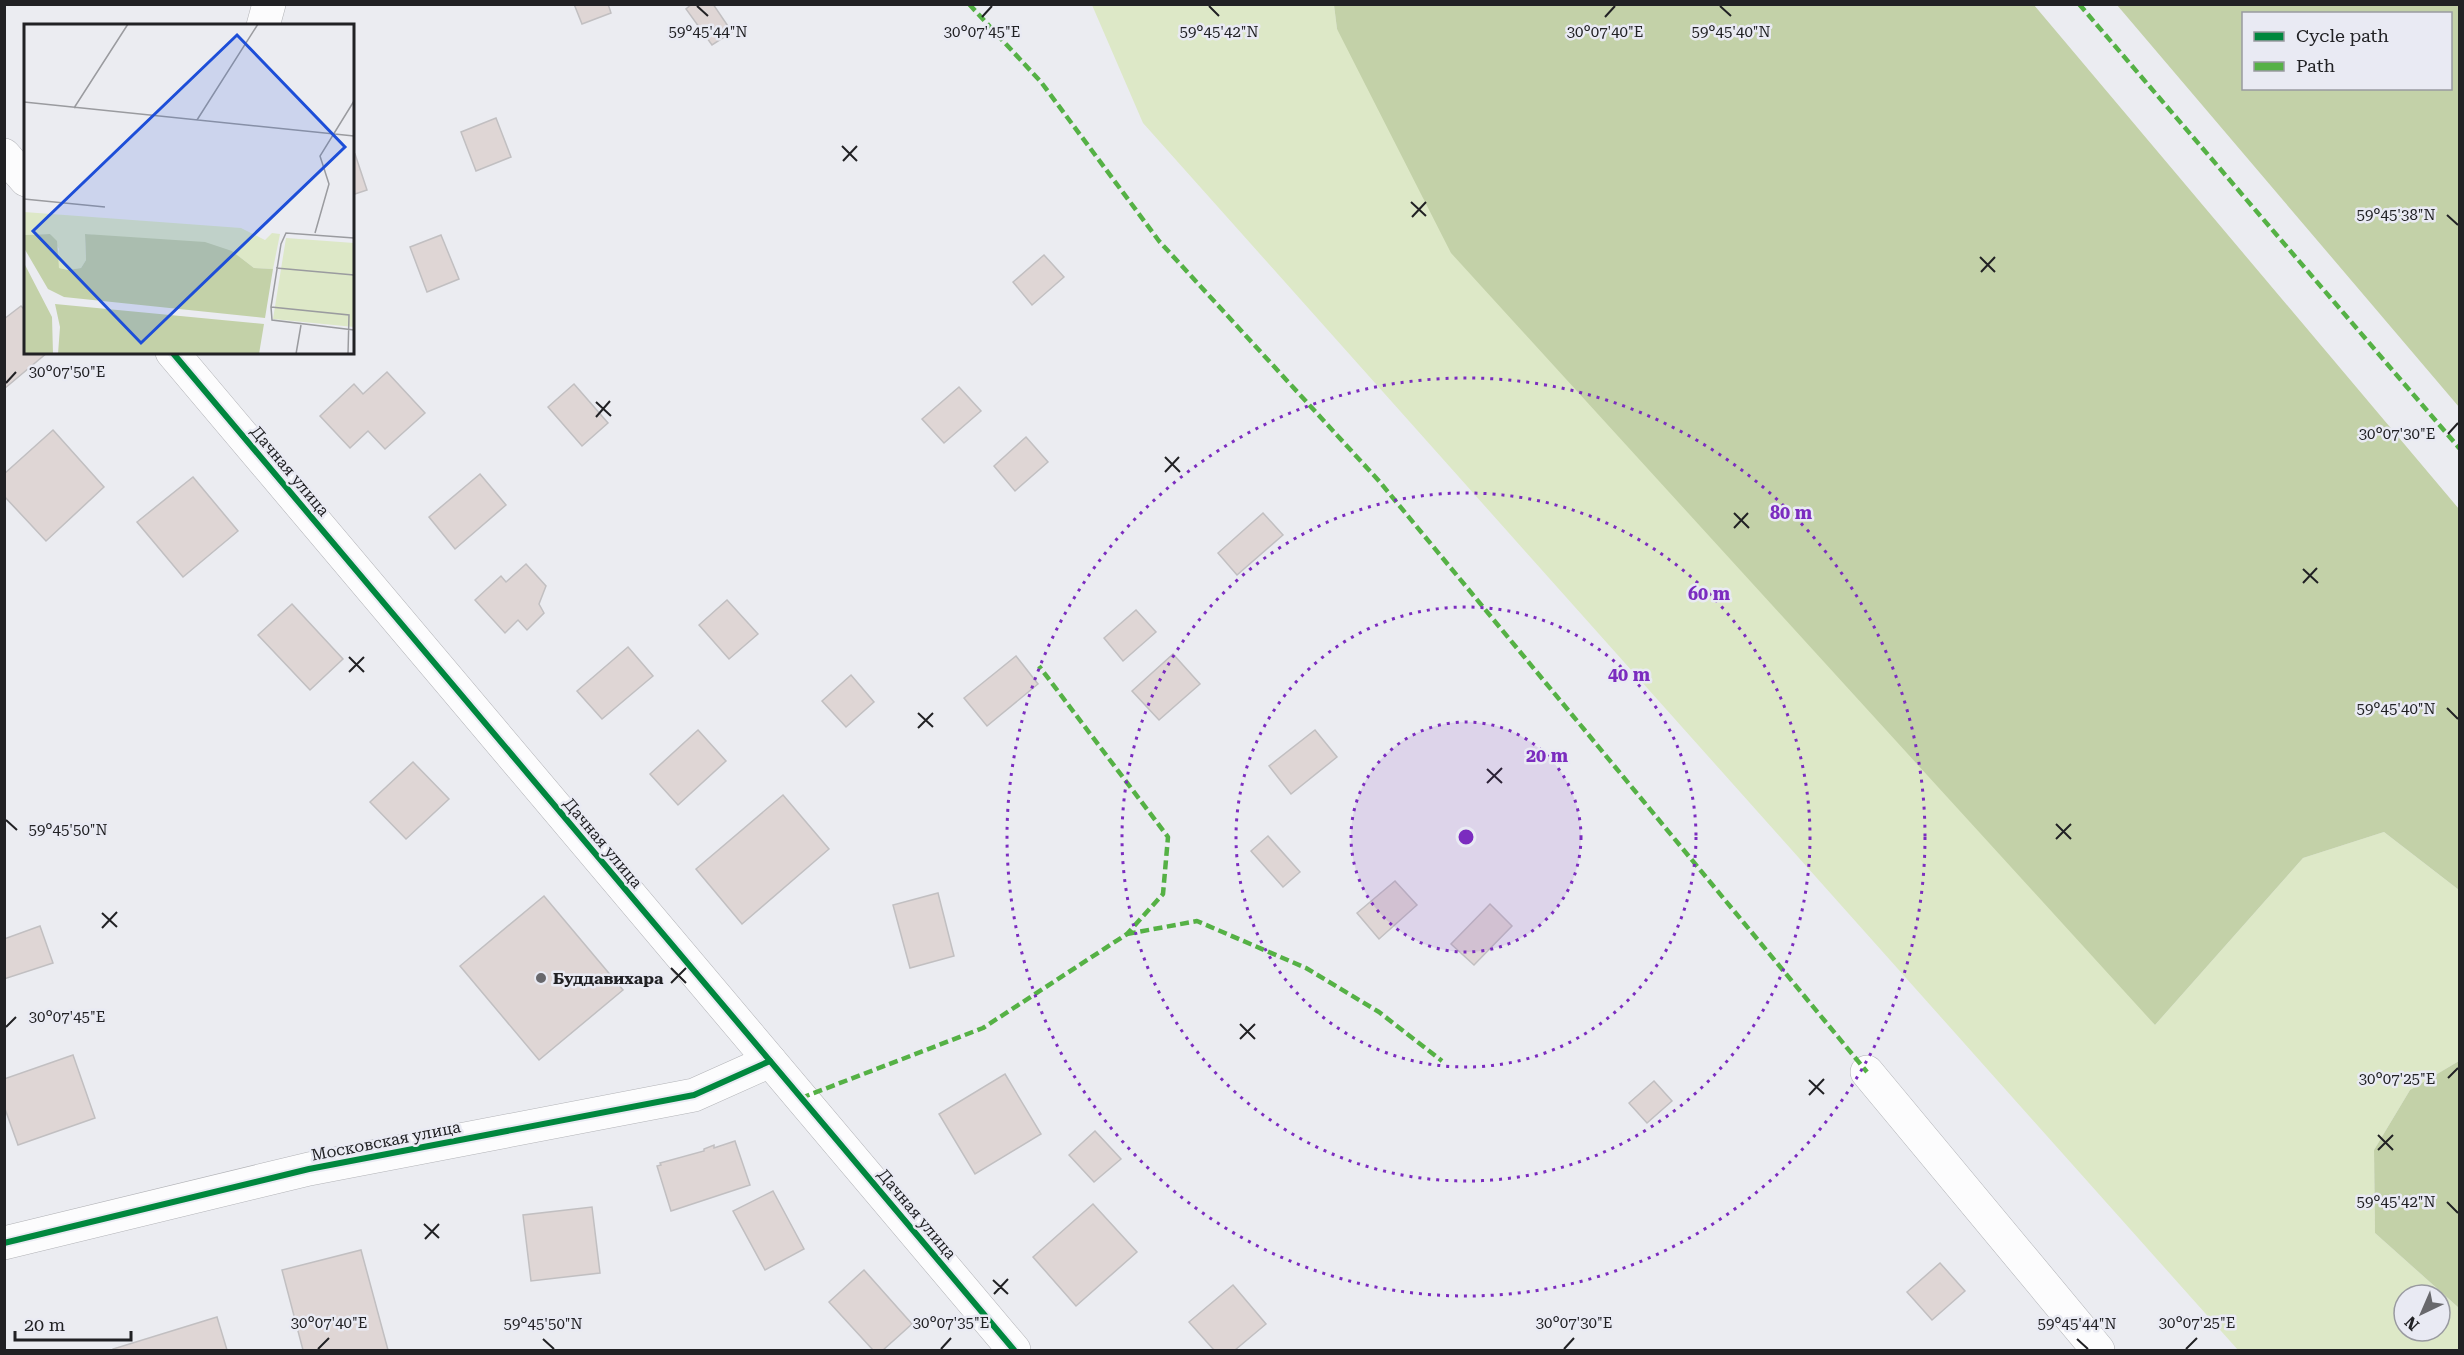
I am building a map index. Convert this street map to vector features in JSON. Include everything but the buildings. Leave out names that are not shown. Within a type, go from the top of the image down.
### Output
[{"type":"street","points":[[264,24],[269,4]]},
{"type":"street","points":[[24,148],[4,154],[24,178]]},
{"type":"street","name":"Дачная улица","points":[[173,354],[1014,1350]]},
{"type":"street","name":"Московская улица","points":[[4,1243],[309,1169],[694,1095],[770,1060]]},
{"type":"street","points":[[1867,1072],[2098,1350]]},
{"type":"green space","points":[[1092,5],[1334,5],[1337,29],[2155,1025],[2303,858],[2384,832],[2459,890],[2459,1061],[2410,1090],[2374,1150],[2375,1233],[2431,1283],[2392,1283],[2392,1343],[2452,1343],[2452,1302],[2459,1308],[2459,1350],[2238,1350],[1143,123]]},
{"type":"green space","points":[[1334,5],[2034,5],[2459,509],[2459,890],[2384,832],[2303,858],[2155,1025],[1451,253],[1337,29]]},
{"type":"green space","points":[[2117,5],[2459,5],[2459,407]]},
{"type":"green space","points":[[2459,1061],[2459,1308],[2452,1302],[2452,1283],[2431,1283],[2375,1233],[2374,1150],[2410,1090]]},
{"type":"marked path","points":[[969,4],[1041,82],[1159,241],[1379,481],[1867,1072]]},
{"type":"marked path","points":[[2079,4],[2460,449]]},
{"type":"marked path","points":[[801,1098],[983,1028],[1127,934],[1163,894],[1168,837],[1039,666]]},
{"type":"marked path","points":[[1127,934],[1197,921],[1306,968],[1379,1012],[1442,1061]]},
{"type":"cycle path","points":[[174,354],[1014,1350]]},
{"type":"cycle path","points":[[4,1243],[309,1169],[694,1095],[770,1061]]},
{"type":"place","name":"Буддавихара","points":[[541,978]]}]
